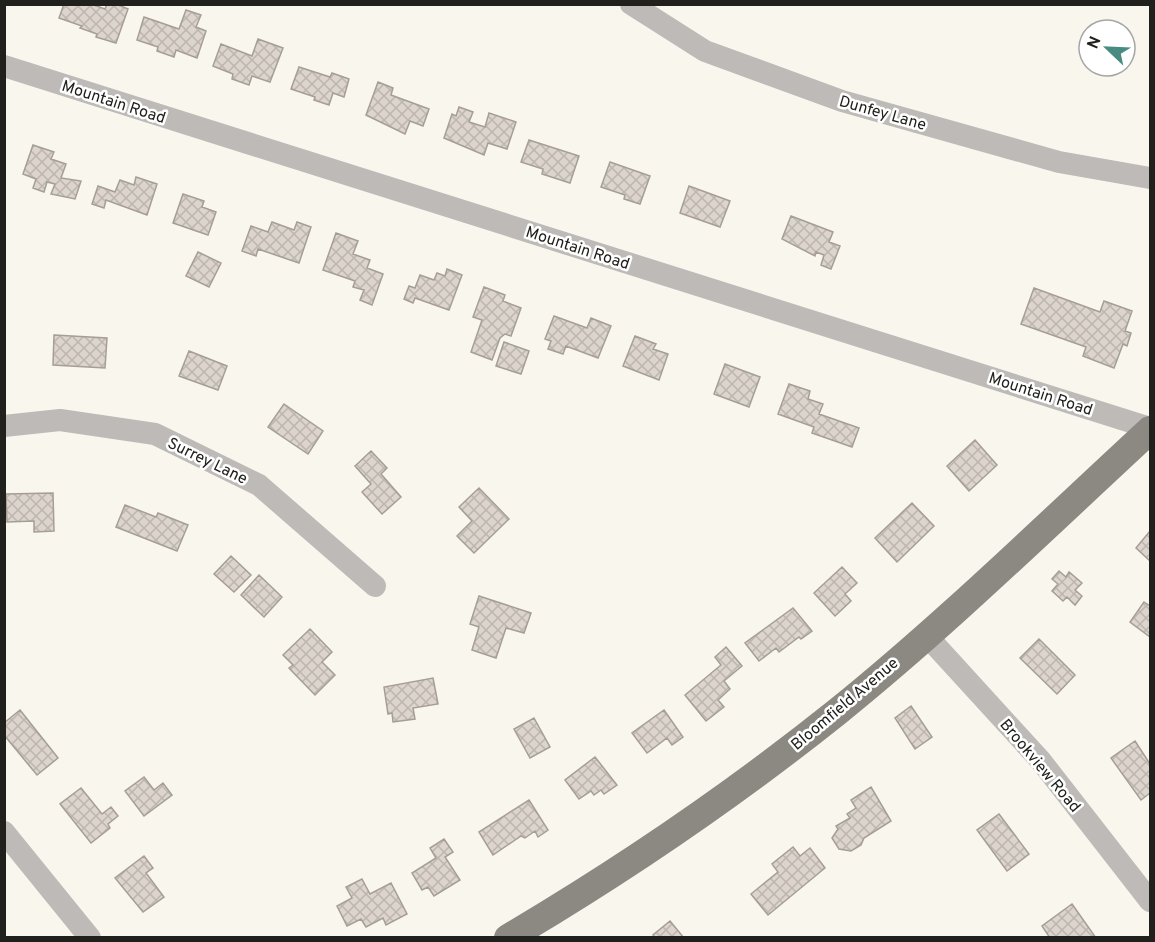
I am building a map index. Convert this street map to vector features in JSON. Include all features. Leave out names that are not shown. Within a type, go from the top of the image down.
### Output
[{"type":"main road","name":"Bloomfield Avenue","points":[[508,938],[578,896],[724,798],[838,711],[926,635],[1150,429]]},
{"type":"street","name":"Dunfey Lane","points":[[631,4],[705,51],[842,101],[1059,162],[1150,178]]},
{"type":"street","name":"Mountain Road","points":[[4,66],[1150,429]]},
{"type":"street","name":"Surrey Lane","points":[[4,426],[60,420],[155,434],[259,485],[375,586]]},
{"type":"street","name":"Brookview Road","points":[[926,635],[1041,761],[1150,901]]},
{"type":"street","points":[[4,832],[90,938]]},
{"type":"building","points":[[64,4],[91,4],[105,9],[107,4],[116,4],[128,9],[116,43],[96,37],[97,34],[80,28],[82,26],[59,18]]},
{"type":"building","points":[[186,10],[201,15],[196,27],[206,31],[197,58],[176,50],[174,57],[157,51],[158,47],[137,40],[144,17],[179,29]]},
{"type":"building","points":[[258,39],[283,48],[270,82],[252,76],[249,85],[232,79],[233,74],[213,66],[221,44],[252,56]]},
{"type":"building","points":[[299,67],[330,77],[332,73],[349,79],[344,97],[333,93],[329,105],[314,100],[315,97],[291,89]]},
{"type":"building","points":[[378,82],[393,88],[391,95],[429,109],[423,126],[410,121],[405,134],[366,115]]},
{"type":"building","points":[[459,107],[473,112],[469,122],[485,127],[489,113],[516,122],[507,149],[488,143],[484,155],[444,138],[452,114],[456,116]]},
{"type":"building","points":[[529,140],[579,156],[570,183],[542,174],[543,169],[521,162]]},
{"type":"building","points":[[33,145],[54,152],[51,159],[66,164],[61,178],[81,181],[75,199],[51,194],[55,184],[47,182],[44,192],[33,188],[36,179],[23,174]]},
{"type":"building","points":[[610,162],[650,176],[640,204],[624,199],[625,195],[601,187]]},
{"type":"building","points":[[136,177],[157,184],[147,215],[106,200],[104,208],[92,204],[98,186],[115,192],[120,180],[134,185]]},
{"type":"building","points":[[689,186],[730,201],[720,227],[680,213]]},
{"type":"building","points":[[183,194],[204,201],[202,207],[216,212],[208,235],[173,223]]},
{"type":"building","points":[[791,216],[833,232],[829,242],[840,246],[831,269],[821,265],[824,255],[816,252],[815,256],[782,239]]},
{"type":"building","points":[[272,222],[294,230],[297,222],[311,227],[299,263],[258,249],[256,256],[242,251],[251,226],[268,232]]},
{"type":"building","points":[[336,233],[358,241],[353,254],[370,260],[367,268],[383,274],[372,305],[360,300],[364,290],[353,287],[355,281],[323,270]]},
{"type":"building","points":[[198,252],[221,263],[209,287],[186,276]]},
{"type":"building","points":[[447,269],[462,275],[449,310],[415,298],[413,303],[404,299],[409,286],[415,288],[420,275],[434,280],[437,273],[445,276]]},
{"type":"building","points":[[484,287],[505,295],[503,301],[521,308],[511,336],[505,334],[500,338],[492,360],[471,352],[482,320],[473,317]]},
{"type":"building","points":[[1034,288],[1100,312],[1104,301],[1132,311],[1125,331],[1131,333],[1127,346],[1123,344],[1114,368],[1083,356],[1086,347],[1021,324]]},
{"type":"building","points":[[554,316],[587,328],[591,318],[611,326],[598,358],[566,346],[563,354],[548,349],[551,341],[545,339]]},
{"type":"building","points":[[54,335],[107,338],[105,368],[53,365]]},
{"type":"building","points":[[635,336],[656,344],[653,349],[668,354],[659,380],[623,366]]},
{"type":"building","points":[[504,342],[529,351],[521,374],[496,366]]},
{"type":"building","points":[[189,351],[227,366],[218,390],[179,376]]},
{"type":"building","points":[[725,364],[760,377],[749,407],[714,394]]},
{"type":"building","points":[[789,384],[810,391],[808,399],[823,404],[819,414],[859,428],[852,447],[812,433],[814,427],[778,414]]},
{"type":"building","points":[[284,404],[323,431],[308,454],[268,427]]},
{"type":"building","points":[[975,440],[997,465],[969,491],[947,466]]},
{"type":"building","points":[[371,451],[387,468],[381,474],[401,497],[382,514],[362,492],[371,484],[355,466]]},
{"type":"building","points":[[479,488],[509,519],[474,553],[457,536],[472,521],[459,507]]},
{"type":"building","points":[[53,493],[54,531],[34,532],[34,521],[7,522],[6,494]]},
{"type":"building","points":[[912,503],[934,526],[897,562],[875,538]]},
{"type":"building","points":[[125,505],[156,517],[158,513],[188,525],[177,551],[116,527]]},
{"type":"building","points":[[1150,531],[1150,561],[1136,548]]},
{"type":"building","points":[[231,556],[251,575],[234,592],[214,574]]},
{"type":"building","points":[[842,567],[857,583],[845,594],[851,601],[835,616],[814,593]]},
{"type":"building","points":[[1059,571],[1066,577],[1069,572],[1082,583],[1075,590],[1082,596],[1075,605],[1067,597],[1063,601],[1052,591],[1058,584],[1052,579]]},
{"type":"building","points":[[259,575],[282,597],[264,617],[241,595]]},
{"type":"building","points":[[479,596],[531,613],[524,633],[506,628],[496,658],[472,650],[479,627],[470,624]]},
{"type":"building","points":[[1144,602],[1150,606],[1150,637],[1130,622]]},
{"type":"building","points":[[793,608],[812,631],[801,639],[799,637],[779,652],[776,648],[759,661],[745,643]]},
{"type":"building","points":[[310,629],[332,652],[322,662],[335,675],[315,695],[289,668],[293,665],[283,655]]},
{"type":"building","points":[[1039,639],[1075,675],[1057,694],[1020,658]]},
{"type":"building","points":[[726,647],[742,666],[724,681],[730,689],[718,700],[724,707],[706,721],[685,695],[721,665],[715,657]]},
{"type":"building","points":[[433,678],[438,704],[413,708],[415,719],[393,722],[392,713],[388,714],[384,687]]},
{"type":"building","points":[[911,706],[932,737],[915,749],[895,718]]},
{"type":"building","points":[[20,710],[58,758],[37,775],[4,735],[4,723]]},
{"type":"building","points":[[664,710],[683,737],[672,745],[667,738],[647,753],[632,733]]},
{"type":"building","points":[[534,718],[550,747],[530,758],[514,729]]},
{"type":"building","points":[[1135,741],[1150,764],[1150,793],[1141,800],[1111,758]]},
{"type":"building","points":[[595,757],[617,785],[604,794],[601,790],[594,795],[591,791],[579,799],[565,780]]},
{"type":"building","points":[[144,777],[154,790],[163,783],[172,795],[144,816],[125,791]]},
{"type":"building","points":[[871,787],[891,821],[864,838],[861,845],[851,851],[839,849],[832,838],[838,829],[836,826],[850,818],[847,814],[856,808],[851,800]]},
{"type":"building","points":[[81,788],[102,814],[111,807],[118,816],[108,824],[110,828],[91,843],[60,804]]},
{"type":"building","points":[[529,800],[548,830],[538,837],[535,831],[525,838],[521,836],[493,855],[479,832]]},
{"type":"building","points":[[999,814],[1029,854],[1007,871],[977,830]]},
{"type":"building","points":[[444,839],[453,852],[445,857],[460,880],[434,896],[428,887],[422,890],[412,873],[436,858],[430,848]]},
{"type":"building","points":[[793,847],[800,856],[810,848],[825,868],[768,915],[751,894],[778,872],[772,864]]},
{"type":"building","points":[[144,856],[153,868],[146,873],[164,897],[143,912],[115,878]]},
{"type":"building","points":[[362,879],[370,894],[391,883],[407,914],[386,925],[383,918],[366,927],[361,919],[347,926],[337,906],[352,898],[346,887]]},
{"type":"building","points":[[1072,904],[1096,938],[1050,938],[1042,926]]},
{"type":"building","points":[[670,921],[684,938],[655,938],[653,935]]}]
